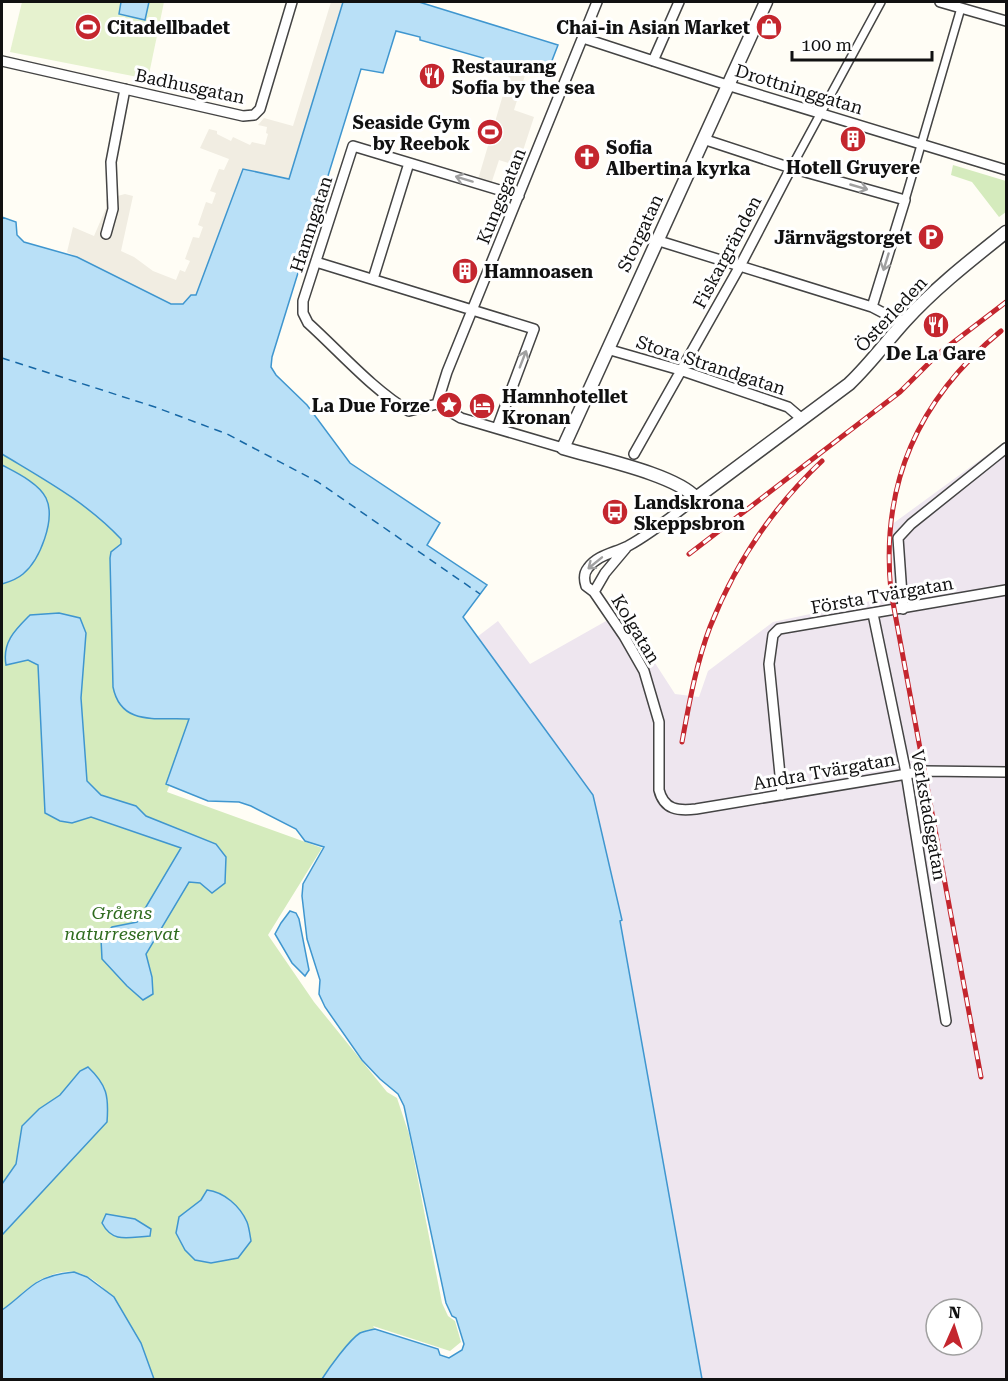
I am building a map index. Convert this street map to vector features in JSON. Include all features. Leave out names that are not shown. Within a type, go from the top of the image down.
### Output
[{"type":"street","name":"Badhusgatan","points":[[2,61],[243,116],[254,115],[260,109],[292,2]]},
{"type":"street","name":"Kungsgatan","points":[[437,404],[447,372],[597,2]]},
{"type":"street","points":[[653,61],[680,2]]},
{"type":"street","name":"Storgatan","points":[[563,448],[766,2]]},
{"type":"street","name":"Fiskargränden","points":[[634,454],[740,266],[820,112],[882,2]]},
{"type":"street","points":[[940,2],[1006,21]]},
{"type":"street","points":[[872,307],[961,8]]},
{"type":"street","name":"Drottninggatan","points":[[583,38],[727,85],[1006,170]]},
{"type":"street","points":[[106,234],[113,209],[111,162],[125,89]]},
{"type":"street","points":[[703,139],[791,168],[905,200]]},
{"type":"street","name":"Hamngatan","points":[[409,163],[353,146],[303,301],[303,313],[308,322],[397,404],[409,411],[437,404]]},
{"type":"street","points":[[373,279],[409,163],[519,196]]},
{"type":"street","name":"Österleden","points":[[696,498],[849,384],[871,363],[905,321],[934,292],[1006,232]]},
{"type":"street","points":[[656,240],[872,307],[895,319],[905,321]]},
{"type":"street","points":[[316,262],[534,329],[496,428]]},
{"type":"street","name":"Stora Strandgatan","points":[[607,349],[680,370],[788,407],[802,419]]},
{"type":"street","points":[[437,404],[461,418],[644,471],[678,485],[696,498]]},
{"type":"street","points":[[903,609],[898,538],[911,524],[1006,448]]},
{"type":"street","name":"Kolgatan","points":[[659,790],[659,722],[644,671],[624,636],[594,592],[586,586],[585,572],[588,567],[609,553],[627,546],[696,498]]},
{"type":"street","name":"Kolgatan","points":[[594,592],[605,573],[627,546]]},
{"type":"street","name":"Första Tvärgatan","points":[[782,795],[769,664],[773,635],[779,629],[1006,590]]},
{"type":"street","name":"Verkstadsgatan","points":[[873,614],[906,773],[946,1022]]},
{"type":"street","name":"Andra Tvärgatan","points":[[659,790],[663,801],[669,807],[682,811],[906,773],[942,770],[1006,772]]},
{"type":"shaded area","points":[[331,2],[343,2],[289,179],[243,170],[196,295],[183,304],[171,304],[67,252],[73,227],[94,236],[106,208],[106,199],[125,194],[133,196],[121,251],[134,257],[153,271],[176,280],[180,270],[185,272],[190,261],[185,259],[193,237],[199,238],[203,227],[198,225],[206,202],[212,204],[216,193],[210,191],[219,169],[224,170],[229,159],[200,148],[209,129],[217,131],[217,134],[231,141],[233,137],[250,145],[252,142],[265,145],[267,127],[258,125],[264,118],[293,126]]},
{"type":"shaded area","points":[[510,71],[525,75],[514,110],[534,117],[518,166],[499,160],[490,187],[477,183]]},
{"type":"shaded area","points":[[1006,441],[1006,1379],[702,1379],[620,921],[593,795],[477,637],[498,621],[530,664],[622,612],[675,694],[699,697],[708,671],[773,622],[894,596],[891,525]]},
{"type":"green space","name":"Citadellbadet","points":[[22,2],[164,2],[148,79],[10,52]]},
{"type":"green space","points":[[953,165],[1006,181],[1006,212],[999,217],[972,182],[951,175]]},
{"type":"green space","name":"Gråens naturreservat","points":[[2,449],[84,499],[127,543],[192,715],[183,749],[167,792],[322,848],[268,935],[314,1002],[387,1092],[397,1098],[409,1134],[442,1303],[448,1316],[455,1321],[461,1342],[450,1351],[373,1326],[375,1329],[367,1330],[322,1379],[154,1379],[125,1315],[102,1287],[88,1277],[70,1272],[46,1277],[33,1284],[2,1310]],"holes":[[[207,1190],[195,1260],[179,1218],[201,1200]]]},
{"type":"water","points":[[121,2],[149,2],[145,20],[119,14]]},
{"type":"water","points":[[343,2],[419,2],[558,45],[546,76],[396,31],[383,73],[361,69],[272,357],[271,367],[276,375],[307,405],[350,463],[440,523],[427,545],[487,585],[463,617],[593,795],[622,920],[620,921],[702,1379],[322,1379],[350,1342],[360,1333],[375,1329],[438,1349],[440,1355],[449,1358],[462,1350],[464,1344],[456,1318],[452,1316],[446,1303],[404,1106],[398,1094],[362,1060],[325,1007],[319,994],[320,980],[307,939],[302,896],[303,884],[324,847],[305,841],[296,829],[251,806],[239,802],[208,801],[166,784],[189,719],[153,719],[132,714],[124,709],[117,700],[113,687],[110,558],[111,552],[121,544],[121,539],[79,503],[2,454],[2,217],[16,222],[17,235],[24,242],[77,257],[171,304],[183,304],[191,295],[196,295],[243,169],[289,179]]},
{"type":"water","points":[[2,465],[26,478],[43,493],[49,507],[49,517],[45,539],[29,568],[12,581],[2,584]]},
{"type":"water","points":[[59,613],[80,618],[86,633],[81,698],[87,781],[101,795],[136,806],[146,816],[216,844],[226,857],[225,883],[212,893],[200,883],[189,882],[146,954],[152,977],[153,994],[143,1000],[102,959],[101,939],[112,927],[137,922],[181,848],[91,817],[72,823],[60,821],[45,813],[38,665],[28,660],[6,665],[5,657],[11,637],[30,615]]},
{"type":"water","points":[[290,911],[296,913],[299,919],[309,970],[305,976],[292,963],[275,934]]},
{"type":"water","points":[[88,1067],[103,1085],[108,1105],[107,1122],[2,1235],[2,1184],[16,1164],[22,1126],[39,1109],[60,1095],[80,1071]]},
{"type":"water","points":[[207,1190],[231,1201],[247,1222],[251,1241],[238,1258],[211,1263],[195,1260],[185,1250],[176,1233],[179,1217],[201,1200]]},
{"type":"water","points":[[106,1214],[135,1219],[151,1229],[150,1236],[116,1237],[106,1230],[102,1223]]},
{"type":"water","points":[[74,1272],[87,1277],[114,1297],[141,1343],[154,1379],[2,1379],[2,1310],[40,1281],[55,1275]]},
{"type":"ferry route","points":[[2,358],[155,407],[227,434],[318,482],[480,594]]},
{"type":"railway","points":[[689,554],[900,392],[938,354],[1006,302]]},
{"type":"railway","points":[[981,1077],[891,592],[889,553],[892,515],[899,480],[911,446],[927,415],[947,385],[972,357],[1001,331]]},
{"type":"railway","points":[[682,742],[701,655],[710,627],[731,581],[757,538],[787,497],[822,461]]},
{"type":"place","name":"Citadellbadet","points":[[88,27]]},
{"type":"place","name":"Chai-in Asian Market","points":[[769,27]]},
{"type":"place","name":"Restaurang Sofia by the sea","points":[[432,76]]},
{"type":"place","name":"Seaside Gym by Reebok","points":[[490,132]]},
{"type":"place","name":"Hotell Gruyere","points":[[853,139]]},
{"type":"place","name":"Sofia Albertina kyrka","points":[[587,157]]},
{"type":"place","name":"Järnvägstorget","points":[[931,237]]},
{"type":"place","name":"Hamnoasen","points":[[465,271]]},
{"type":"place","name":"De La Gare","points":[[936,325]]},
{"type":"place","name":"La Due Forze","points":[[449,405]]},
{"type":"place","name":"Hamnhotellet Kronan","points":[[482,406]]},
{"type":"place","name":"Landskrona Skeppsbron","points":[[615,512]]}]
